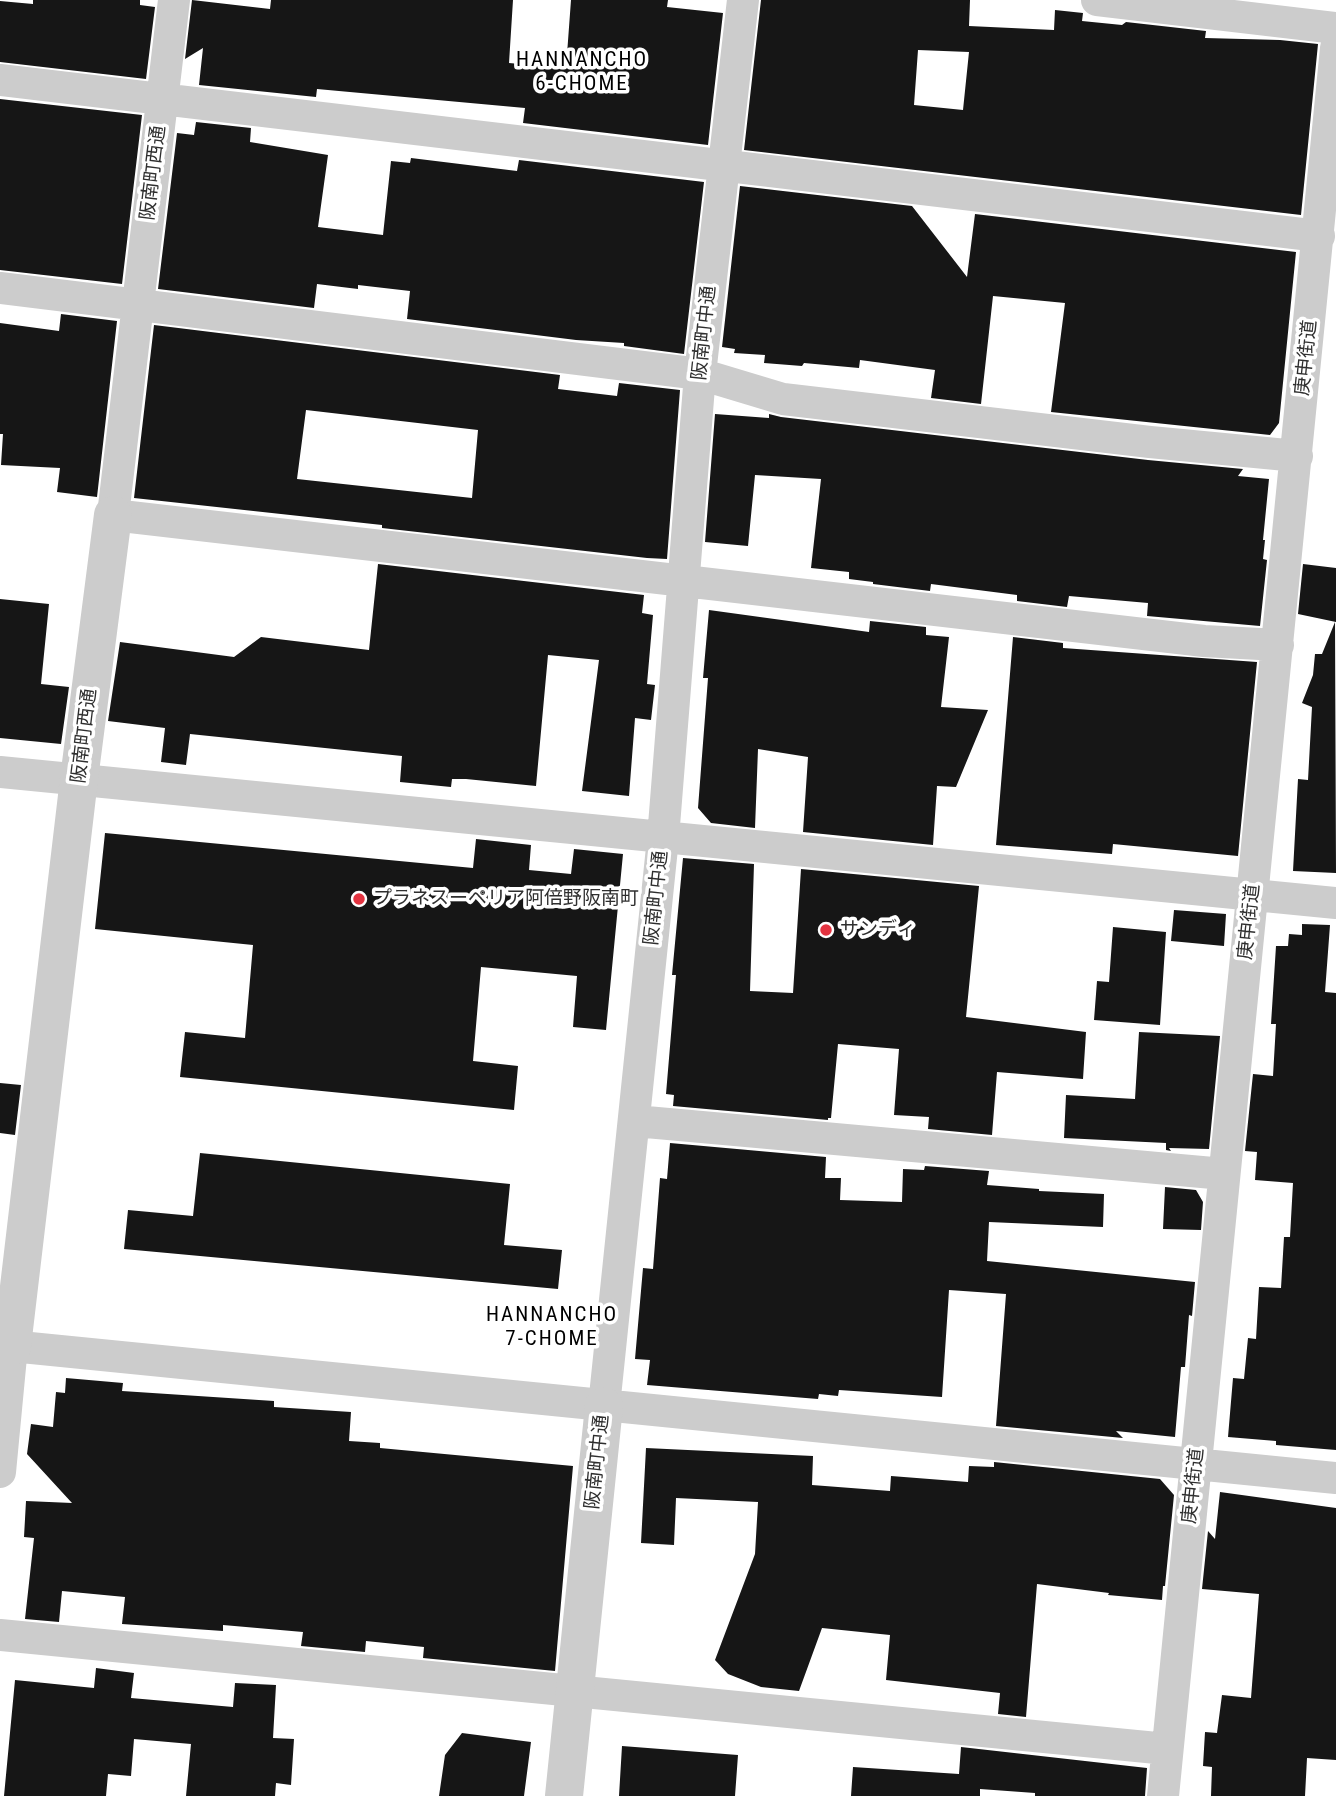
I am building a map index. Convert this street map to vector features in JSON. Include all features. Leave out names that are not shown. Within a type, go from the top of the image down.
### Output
[{"type":"street","name":"阪南町西通","points":[[0,1472],[6,1345],[113,515],[174,0]]},
{"type":"street","name":"阪南町中通","points":[[564,1796],[663,838],[700,374],[743,0]]},
{"type":"street","points":[[1097,0],[1336,28]]},
{"type":"street","name":"庚申街道","points":[[1163,1796],[1336,48]]},
{"type":"street","points":[[0,80],[1319,236]]},
{"type":"street","points":[[0,288],[700,374],[783,399],[1150,442],[1297,456]]},
{"type":"street","points":[[113,515],[1204,641],[1278,645]]},
{"type":"street","points":[[0,772],[1336,903]]},
{"type":"street","points":[[635,1121],[1224,1174]]},
{"type":"street","points":[[6,1345],[1336,1478]]},
{"type":"street","points":[[0,1635],[1167,1749]]},
{"type":"building","points":[[33,0],[140,0],[140,5],[155,7],[146,79],[0,62],[0,1],[33,4]]},
{"type":"building","points":[[192,0],[270,9],[271,0],[513,0],[509,63],[566,68],[571,0],[668,0],[667,7],[723,13],[708,145],[523,123],[525,108],[317,89],[316,97],[199,85],[203,48],[185,59]]},
{"type":"building","points":[[761,0],[970,0],[969,26],[1054,30],[1055,10],[1083,13],[1082,21],[1122,25],[1126,22],[1206,31],[1205,38],[1318,44],[1301,215],[744,150]],"holes":[[[918,50],[969,52],[963,110],[914,105]]]},
{"type":"building","points":[[0,99],[142,115],[122,284],[0,270]]},
{"type":"building","points":[[196,122],[251,128],[250,142],[328,155],[318,227],[383,235],[391,161],[410,163],[411,158],[517,171],[519,160],[704,182],[684,354],[624,346],[624,343],[576,340],[407,319],[410,291],[317,284],[314,308],[158,289],[177,133],[194,135]]},
{"type":"building","points":[[740,186],[912,206],[967,277],[975,214],[1296,252],[1279,423],[1270,435],[1051,412],[1065,303],[993,296],[981,404],[931,398],[935,370],[860,360],[859,368],[804,363],[802,366],[764,363],[765,355],[734,353],[735,349],[722,347]]},
{"type":"building","points":[[61,314],[117,321],[97,497],[57,492],[60,468],[1,465],[3,434],[0,434],[0,323],[59,331]]},
{"type":"building","points":[[154,325],[560,375],[558,389],[617,396],[619,383],[680,390],[667,559],[134,498]],"holes":[[[306,410],[478,430],[472,498],[297,479]]]},
{"type":"building","points":[[715,414],[769,418],[769,414],[1243,469],[1238,476],[1269,479],[1263,540],[1263,559],[1267,560],[1260,626],[1147,616],[1148,603],[1069,596],[1067,607],[1017,601],[1017,595],[931,584],[930,591],[873,584],[849,579],[849,572],[811,568],[821,479],[755,475],[748,546],[705,542]]},
{"type":"building","points":[[378,564],[644,595],[642,613],[653,615],[647,684],[655,685],[651,720],[635,718],[629,796],[582,791],[599,660],[548,655],[536,786],[466,779],[452,779],[451,787],[400,782],[402,756],[190,734],[186,765],[161,762],[165,728],[108,721],[120,642],[234,657],[261,637],[369,650]]},
{"type":"building","points":[[1303,564],[1336,568],[1336,622],[1298,614]]},
{"type":"building","points":[[0,599],[49,604],[41,684],[69,687],[61,744],[0,738]]},
{"type":"building","points":[[709,610],[869,632],[870,621],[926,627],[926,635],[949,637],[941,707],[988,710],[956,787],[937,786],[933,845],[803,832],[808,757],[758,749],[755,828],[711,823],[698,808],[708,678],[703,678]]},
{"type":"building","points":[[1335,622],[1336,873],[1293,871],[1298,779],[1308,780],[1312,707],[1302,703],[1313,675],[1315,654],[1322,654]]},
{"type":"building","points":[[1013,637],[1063,643],[1063,648],[1257,662],[1238,856],[1113,844],[1112,854],[996,845]]},
{"type":"building","points":[[105,833],[473,868],[476,839],[531,845],[529,870],[571,874],[574,849],[623,854],[606,1030],[573,1027],[577,976],[481,967],[473,1061],[518,1066],[514,1110],[180,1077],[185,1032],[245,1038],[253,945],[95,929]]},
{"type":"building","points":[[683,858],[754,864],[750,991],[793,993],[801,869],[979,886],[966,1017],[1086,1032],[1083,1079],[997,1072],[992,1135],[928,1129],[929,1117],[894,1115],[899,1049],[838,1044],[831,1118],[828,1120],[673,1106],[674,1095],[666,1094],[676,975],[672,975]]},
{"type":"building","points":[[1174,910],[1226,914],[1224,946],[1171,941]]},
{"type":"building","points":[[1302,924],[1330,925],[1325,992],[1336,993],[1336,1450],[1276,1445],[1276,1441],[1228,1437],[1233,1378],[1244,1379],[1248,1338],[1256,1339],[1259,1287],[1281,1288],[1284,1237],[1290,1237],[1293,1183],[1255,1180],[1257,1152],[1245,1151],[1253,1074],[1273,1076],[1276,1024],[1271,1024],[1276,946],[1288,946],[1289,934],[1302,935]]},
{"type":"building","points":[[1113,927],[1166,932],[1160,1025],[1094,1020],[1097,981],[1109,982]]},
{"type":"building","points":[[1139,1032],[1220,1036],[1209,1149],[1169,1148],[1171,1151],[1166,1150],[1166,1143],[1064,1138],[1066,1095],[1135,1099]]},
{"type":"building","points":[[0,1083],[21,1085],[15,1135],[0,1133]]},
{"type":"building","points":[[670,1143],[826,1157],[825,1178],[841,1178],[840,1200],[902,1202],[903,1169],[924,1170],[925,1166],[989,1171],[987,1185],[1104,1194],[1103,1227],[989,1222],[987,1261],[1195,1282],[1192,1316],[1189,1315],[1185,1367],[1181,1367],[1175,1437],[1116,1431],[1123,1438],[996,1426],[1006,1294],[949,1290],[942,1397],[839,1390],[838,1396],[819,1394],[818,1399],[647,1385],[650,1360],[635,1359],[643,1268],[653,1269],[660,1178],[667,1179]]},
{"type":"building","points":[[200,1153],[510,1184],[504,1245],[562,1250],[558,1289],[124,1249],[128,1210],[193,1216]]},
{"type":"building","points":[[1165,1187],[1196,1190],[1203,1202],[1201,1230],[1163,1229]]},
{"type":"building","points":[[66,1378],[123,1383],[122,1391],[274,1401],[274,1407],[351,1412],[349,1441],[380,1443],[380,1448],[573,1466],[555,1671],[423,1658],[424,1647],[366,1641],[365,1652],[301,1646],[303,1632],[223,1625],[223,1631],[122,1624],[125,1597],[62,1591],[59,1622],[25,1619],[34,1538],[24,1537],[26,1501],[72,1503],[27,1454],[31,1424],[53,1427],[56,1392],[65,1393]]},
{"type":"building","points":[[646,1448],[813,1456],[812,1485],[890,1491],[891,1476],[968,1482],[969,1466],[994,1467],[994,1462],[1160,1479],[1174,1495],[1162,1600],[1037,1584],[1026,1717],[998,1714],[1000,1693],[886,1680],[890,1635],[822,1628],[799,1691],[761,1687],[728,1674],[715,1660],[755,1554],[758,1502],[676,1498],[674,1545],[641,1543]]},
{"type":"building","points":[[1220,1492],[1336,1508],[1336,1760],[1307,1758],[1305,1796],[1211,1796],[1212,1767],[1203,1766],[1205,1732],[1217,1733],[1222,1695],[1251,1698],[1259,1594],[1202,1589],[1208,1531],[1215,1539]]},
{"type":"building","points":[[96,1668],[134,1673],[131,1698],[233,1707],[235,1683],[276,1685],[273,1738],[294,1739],[291,1785],[276,1783],[275,1796],[186,1796],[191,1744],[134,1739],[131,1776],[108,1774],[106,1796],[4,1796],[15,1680],[94,1688]]},
{"type":"building","points":[[462,1733],[531,1742],[524,1796],[439,1796],[445,1755]]},
{"type":"building","points":[[622,1746],[738,1755],[735,1796],[619,1796]]},
{"type":"building","points":[[961,1747],[1147,1768],[1145,1796],[1035,1796],[1035,1793],[980,1789],[980,1796],[851,1796],[853,1767],[959,1774]]},
{"type":"place","name":"プラネスーペリア阿倍野阪南町","points":[[359,899]]},
{"type":"place","name":"サンディ","points":[[826,930]]},
{"type":"district","name":"HANNANCHO 6-CHOME","points":[[582,73]]},
{"type":"district","name":"HANNANCHO 7-CHOME","points":[[552,1328]]}]
